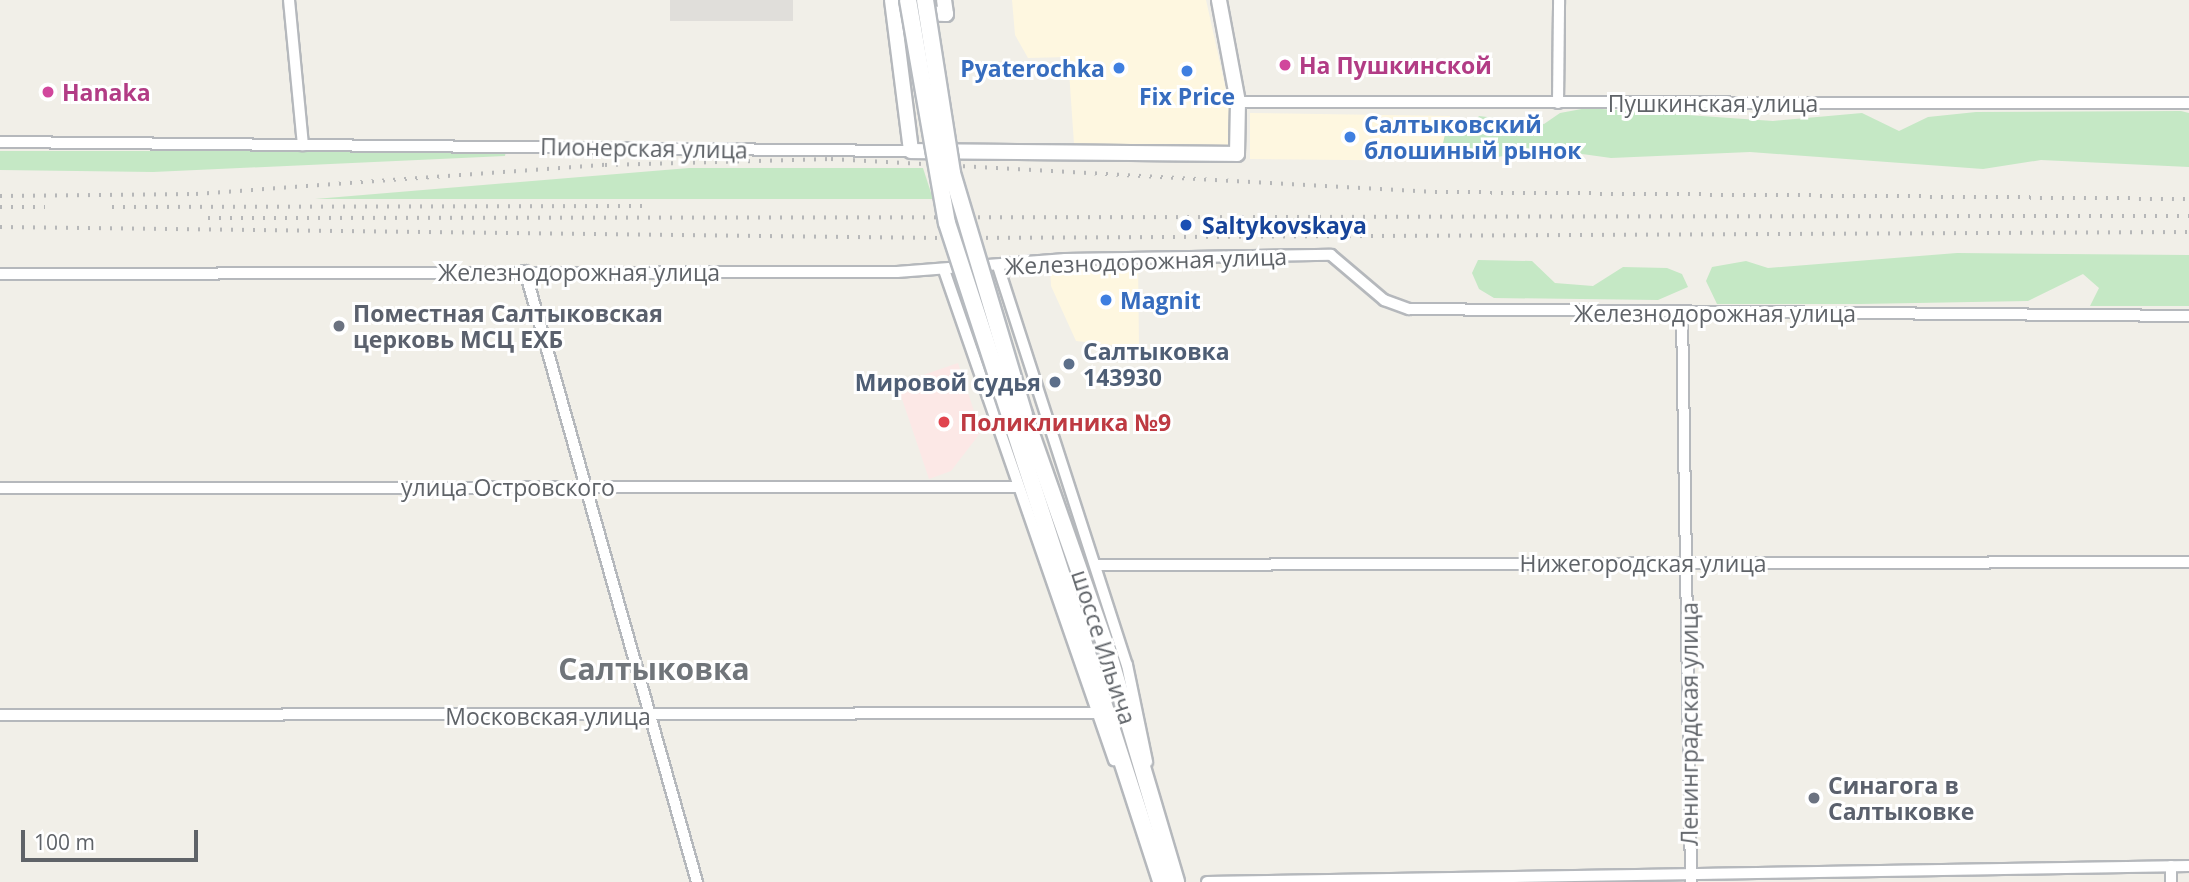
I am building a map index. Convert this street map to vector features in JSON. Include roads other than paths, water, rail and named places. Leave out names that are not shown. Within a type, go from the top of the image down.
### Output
[{"type":"main road","points":[[908,0],[947,223],[1018,416]]},
{"type":"main road","points":[[925,0],[952,173],[1018,416]]},
{"type":"main road","name":"шоссе Ильича","points":[[1018,416],[1108,652],[1158,823],[1161,882]]},
{"type":"main road","name":"шоссе Ильича","points":[[1018,416],[1150,844],[1176,882]]},
{"type":"street","points":[[289,0],[303,145]]},
{"type":"street","points":[[911,150],[893,7],[946,14],[944,0]]},
{"type":"street","points":[[1219,0],[1238,102]]},
{"type":"street","points":[[1558,103],[1559,0]]},
{"type":"street","points":[[901,64],[929,114],[939,151]]},
{"type":"street","name":"Пионерская улица","points":[[0,142],[1237,153],[1238,102]]},
{"type":"street","name":"Пушкинская улица","points":[[1238,102],[2189,103]]},
{"type":"street","name":"Железнодорожная улица","points":[[0,274],[944,270],[1065,259],[1331,255],[1384,300],[1409,309],[2189,316]]},
{"type":"street","points":[[998,266],[1096,565],[1135,697],[1158,823]]},
{"type":"street","points":[[944,270],[1016,487],[1096,713],[1150,844]]},
{"type":"street","points":[[525,271],[697,882]]},
{"type":"street","points":[[964,332],[968,312],[980,303],[1001,304],[1014,315]]},
{"type":"street","name":"Ленинградская улица","points":[[1682,313],[1689,562],[1685,680],[1690,878]]},
{"type":"street","name":"улица Островского","points":[[0,488],[1016,487]]},
{"type":"street","name":"Нижегородская улица","points":[[1096,565],[2189,562]]},
{"type":"street","name":"Московская улица","points":[[0,715],[650,716],[1096,713]]},
{"type":"street","points":[[2171,866],[2171,882]]},
{"type":"street","points":[[1207,882],[1690,878],[2189,866]]},
{"type":"railway","points":[[0,196],[196,194],[605,165],[831,159],[1435,192],[2189,199]]},
{"type":"railway","points":[[112,207],[647,206]]},
{"type":"railway","points":[[0,207],[45,207]]},
{"type":"railway","points":[[208,218],[2189,216]]},
{"type":"railway","points":[[0,227],[942,238],[2189,232]]},
{"type":"place","name":"На Пушкинской","points":[[1285,65]]},
{"type":"place","name":"Pyaterochka","points":[[1119,68]]},
{"type":"place","name":"Fix Price","points":[[1187,71]]},
{"type":"place","name":"Hanaka","points":[[48,92]]},
{"type":"place","name":"Салтыковский блошиный рынок","points":[[1350,137]]},
{"type":"place","name":"Saltykovskaya","points":[[1186,225]]},
{"type":"place","name":"Magnit","points":[[1106,300]]},
{"type":"place","name":"Поместная Салтыковская церковь МСЦ ЕХБ","points":[[339,326]]},
{"type":"place","name":"Салтыковка 143930","points":[[1069,364]]},
{"type":"place","name":"Мировой судья","points":[[1055,382]]},
{"type":"place","name":"Поликлиника №9","points":[[944,422]]},
{"type":"place","name":"Синагога в Салтыковке","points":[[1814,798]]},
{"type":"district","name":"Салтыковка","points":[[654,669]]}]
